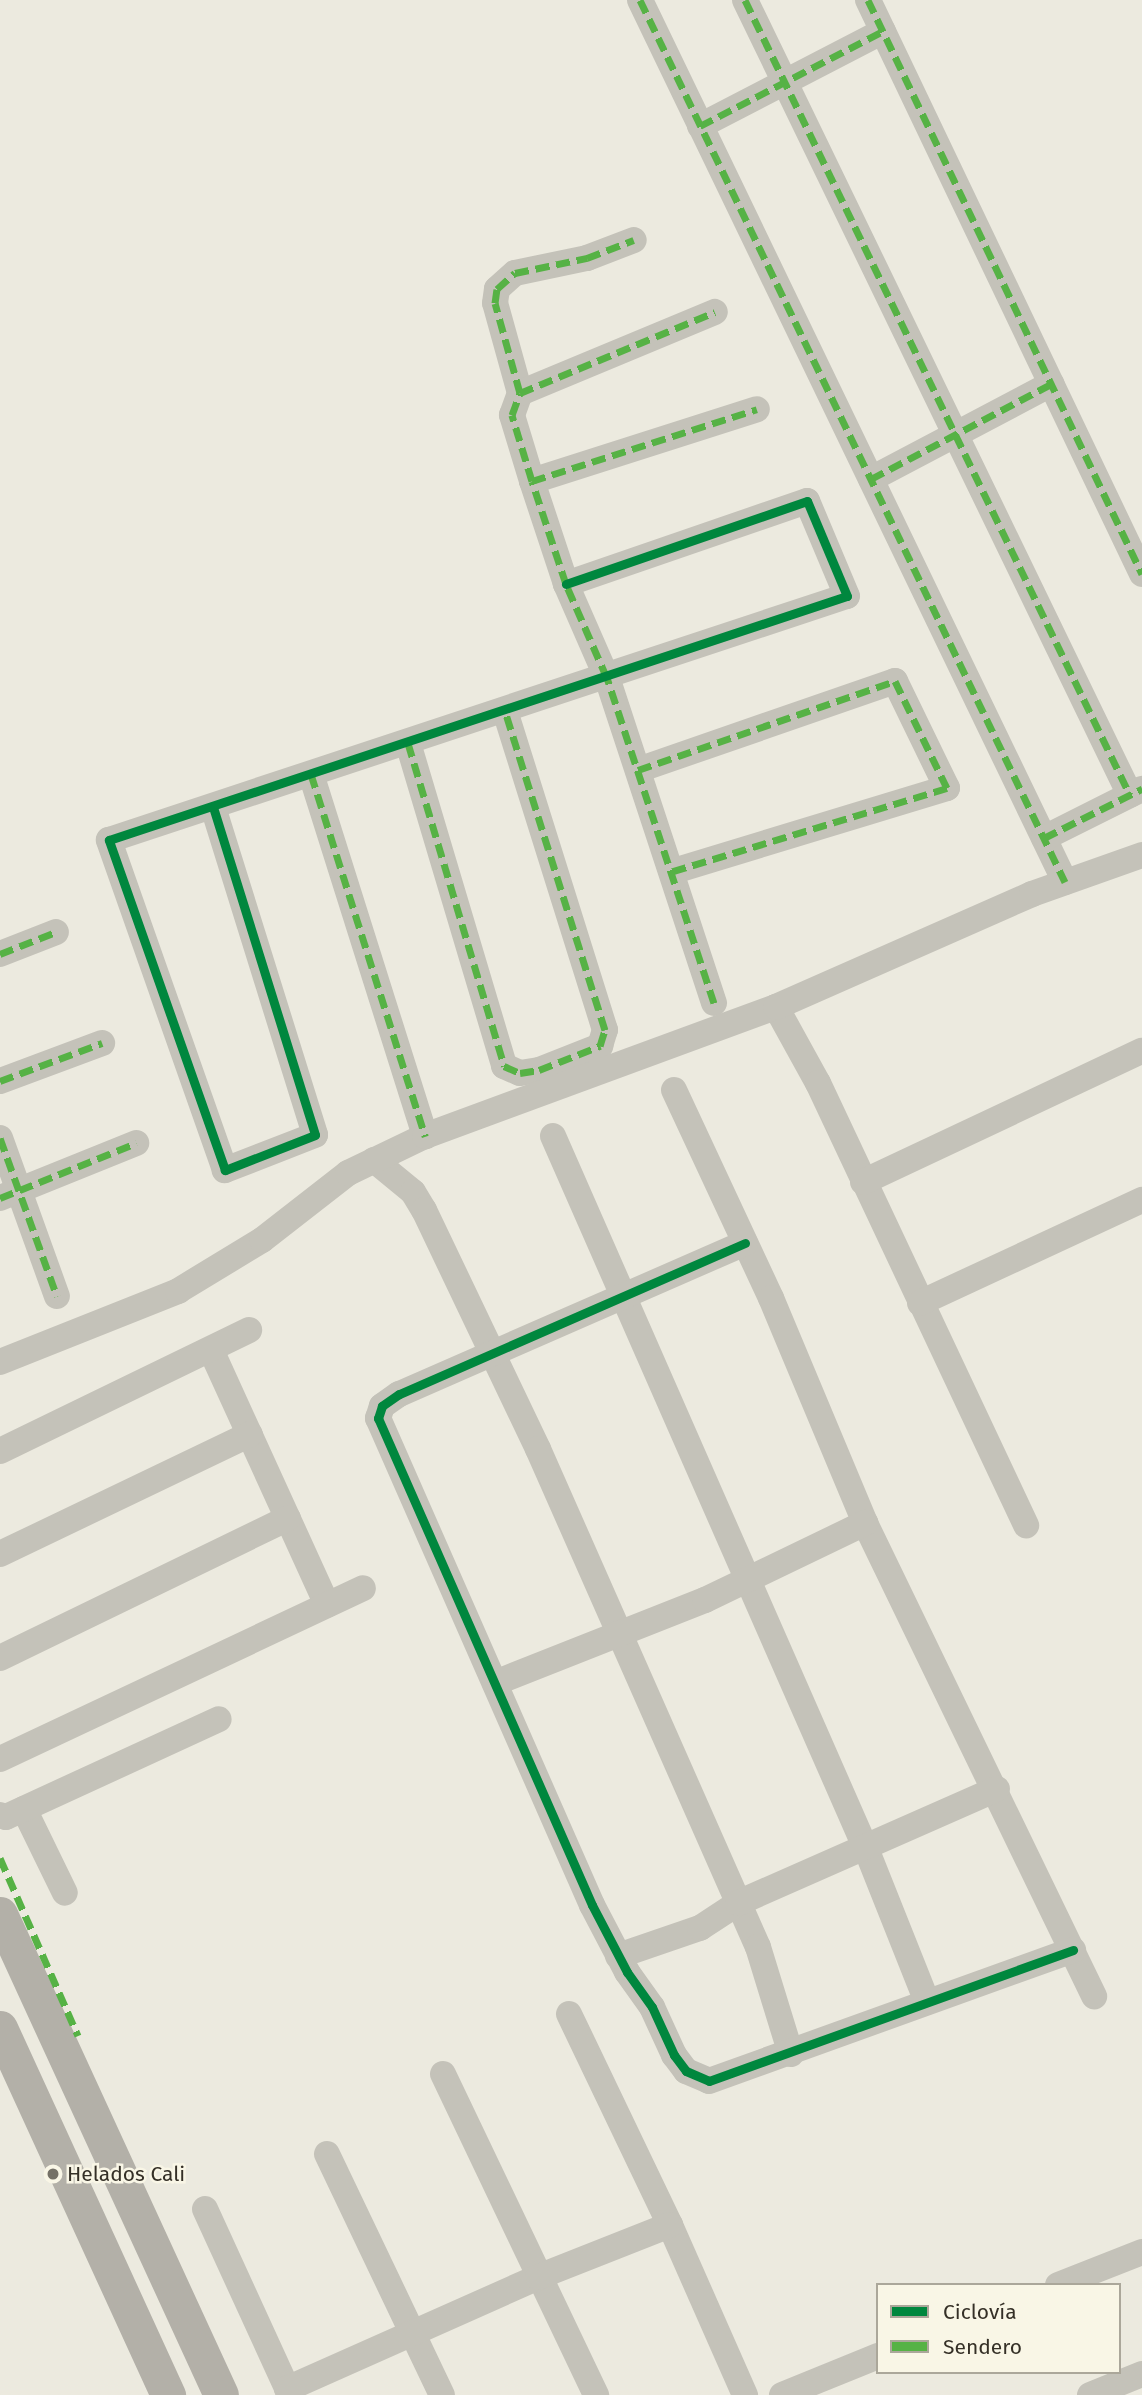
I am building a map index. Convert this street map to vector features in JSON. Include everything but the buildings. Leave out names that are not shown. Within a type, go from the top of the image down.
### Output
[{"type":"main road","points":[[0,1914],[221,2395]]},
{"type":"main road","points":[[0,2028],[168,2395]]},
{"type":"street","points":[[640,0],[1065,882]]},
{"type":"street","points":[[745,0],[955,435],[1136,792],[1044,838]]},
{"type":"street","points":[[868,0],[1142,574]]},
{"type":"street","points":[[700,126],[883,31]]},
{"type":"street","points":[[634,240],[587,258],[515,273],[497,289],[497,313],[520,393],[512,415],[532,481],[566,584],[607,677],[714,1003]]},
{"type":"street","points":[[520,393],[715,312]]},
{"type":"street","points":[[871,479],[1051,384]]},
{"type":"street","points":[[532,481],[757,409]]},
{"type":"street","points":[[213,807],[315,1135],[225,1170],[109,840],[847,596],[807,501],[566,584]]},
{"type":"street","points":[[638,770],[895,681],[947,788],[671,872]]},
{"type":"street","points":[[408,743],[504,1066],[520,1073],[539,1070],[600,1046],[605,1030],[505,711]]},
{"type":"street","points":[[311,774],[425,1136]]},
{"type":"street","points":[[0,1362],[178,1291],[262,1240],[348,1173],[425,1136],[776,1007],[1065,882],[1142,855]]},
{"type":"street","points":[[0,954],[56,932]]},
{"type":"street","points":[[776,1007],[818,1083],[1027,1526]]},
{"type":"street","points":[[0,1081],[102,1043]]},
{"type":"street","points":[[863,1182],[1142,1051]]},
{"type":"street","points":[[674,1090],[745,1243],[865,1523],[997,1789],[1094,1996]]},
{"type":"street","points":[[553,1136],[748,1577],[928,2002]]},
{"type":"street","points":[[0,1138],[10,1194],[57,1296]]},
{"type":"street","points":[[10,1194],[136,1143]]},
{"type":"street","points":[[374,1160],[414,1192],[491,1353],[758,1947],[791,2054]]},
{"type":"street","points":[[920,1303],[1142,1200]]},
{"type":"street","points":[[745,1243],[386,1401],[377,1418],[618,1956],[652,2007],[674,2055],[696,2078],[709,2081],[729,2077],[1073,1950]]},
{"type":"street","points":[[0,1451],[249,1330]]},
{"type":"street","points":[[211,1350],[327,1605]]},
{"type":"street","points":[[0,1554],[250,1434]]},
{"type":"street","points":[[0,1658],[288,1518]]},
{"type":"street","points":[[495,1683],[617,1631],[674,1613],[865,1523]]},
{"type":"street","points":[[0,1759],[363,1588]]},
{"type":"street","points":[[65,1893],[12,1812],[219,1719]]},
{"type":"street","points":[[618,1956],[700,1928],[738,1903],[790,1884],[864,1846],[997,1789]]},
{"type":"street","points":[[569,2014],[670,2225],[745,2395]]},
{"type":"street","points":[[443,2074],[596,2395]]},
{"type":"street","points":[[327,2154],[442,2395]]},
{"type":"street","points":[[205,2209],[289,2392],[538,2277],[670,2225]]},
{"type":"street","points":[[1063,2283],[1142,2252]]},
{"type":"street","points":[[782,2395],[876,2357]]},
{"type":"street","points":[[1090,2395],[1142,2374]]},
{"type":"marked path","points":[[640,0],[1065,882]]},
{"type":"marked path","points":[[745,0],[1130,795]]},
{"type":"marked path","points":[[868,0],[1142,574]]},
{"type":"marked path","points":[[700,126],[883,31]]},
{"type":"marked path","points":[[520,393],[495,303],[497,289],[515,273],[587,258],[634,240]]},
{"type":"marked path","points":[[532,481],[512,415],[520,393],[715,312]]},
{"type":"marked path","points":[[871,479],[1051,384]]},
{"type":"marked path","points":[[714,1003],[607,678],[566,584],[532,481],[757,409]]},
{"type":"marked path","points":[[638,770],[895,681],[947,788],[671,872]]},
{"type":"marked path","points":[[408,743],[504,1066],[520,1073],[539,1070],[600,1046],[605,1030],[505,711]]},
{"type":"marked path","points":[[311,774],[425,1136]]},
{"type":"marked path","points":[[1044,838],[1142,789]]},
{"type":"marked path","points":[[0,954],[56,932]]},
{"type":"marked path","points":[[0,1081],[102,1043]]},
{"type":"marked path","points":[[0,1138],[57,1296]]},
{"type":"marked path","points":[[0,1198],[136,1143]]},
{"type":"marked path","points":[[0,1858],[78,2036]]},
{"type":"cycle path","points":[[213,807],[315,1135],[225,1170],[109,840],[847,596],[807,501],[566,584]]},
{"type":"cycle path","points":[[745,1243],[399,1394],[382,1406],[378,1418],[592,1905],[627,1972],[652,2007],[674,2055],[686,2071],[709,2081],[1073,1950]]},
{"type":"place","name":"Helados Cali","points":[[53,2174]]}]
